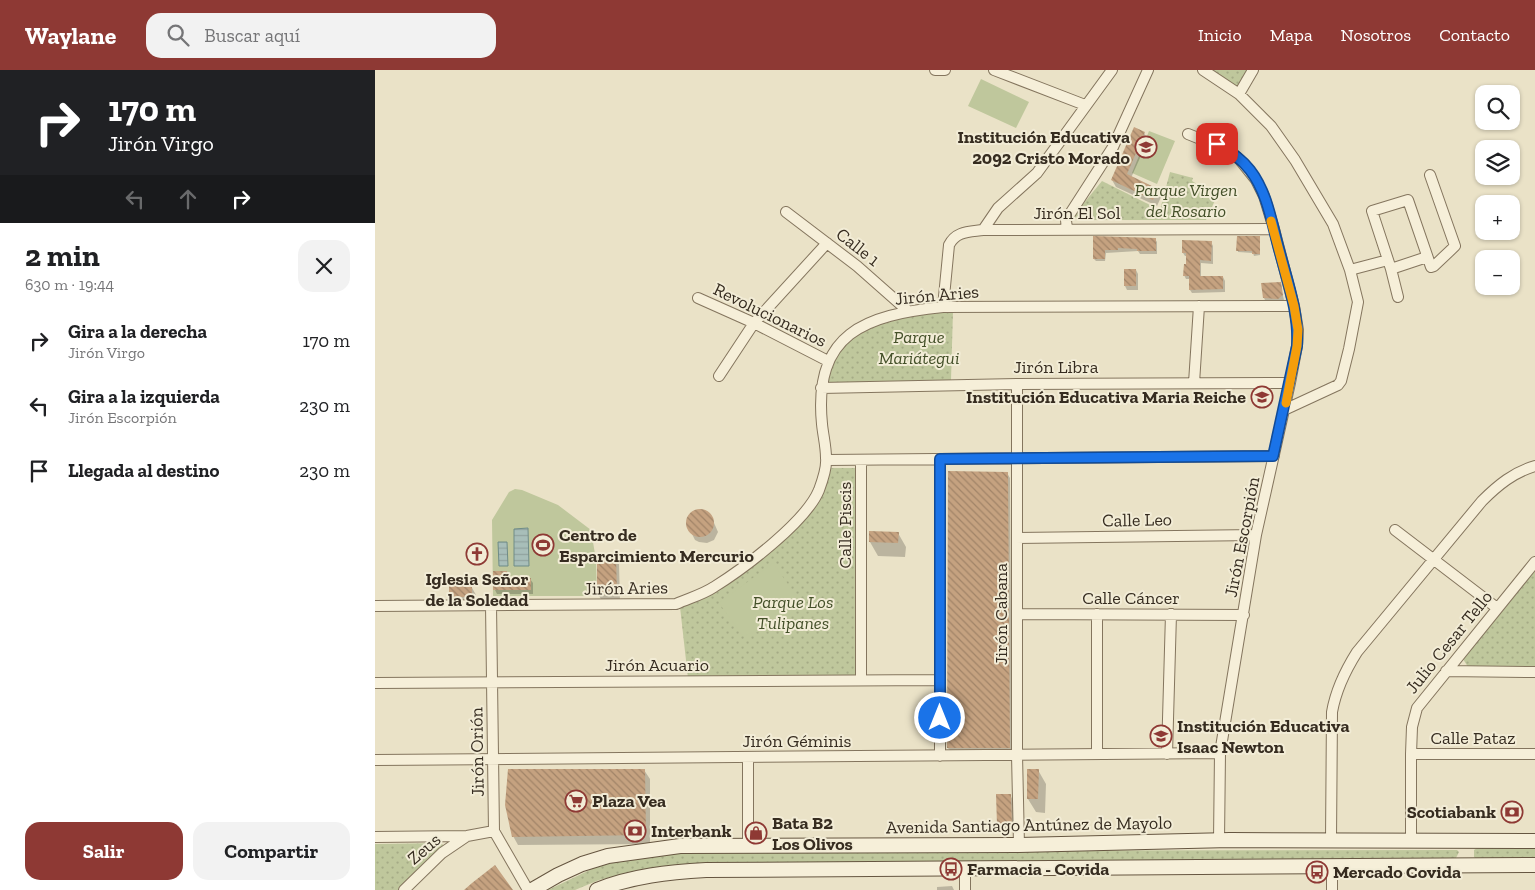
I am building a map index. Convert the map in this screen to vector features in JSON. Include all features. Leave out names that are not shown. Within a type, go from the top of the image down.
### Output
[{"type":"main road","name":"Avenida Santiago Antúnez de Mayolo","points":[[532,890],[582,864],[608,856],[680,846],[1535,840]]},
{"type":"main road","points":[[1456,841],[1465,853],[1463,860],[1457,865]]},
{"type":"main road","points":[[1475,841],[1468,847],[1466,853],[1468,860],[1475,865]]},
{"type":"main road","points":[[891,845],[894,851],[894,864],[898,869]]},
{"type":"main road","points":[[883,869],[889,864],[891,845]]},
{"type":"main road","points":[[597,890],[638,878],[689,871],[1535,865]]},
{"type":"street","points":[[935,70],[945,70]]},
{"type":"street","points":[[994,70],[1085,105]]},
{"type":"street","points":[[983,230],[998,208],[1037,173],[1112,70]]},
{"type":"street","points":[[1067,230],[1066,220],[1113,147],[1148,70]]},
{"type":"street","points":[[1203,70],[1239,94],[1271,126],[1295,160],[1333,224],[1350,270],[1357,302],[1341,381],[1338,385],[1284,410]]},
{"type":"street","points":[[1239,94],[1253,70]]},
{"type":"street","name":"Jirón Escorpión","points":[[1188,134],[1217,144],[1230,151],[1250,170],[1261,188],[1274,229],[1294,306],[1298,330],[1290,383],[1256,535],[1220,753],[1219,841]]},
{"type":"street","points":[[1398,297],[1390,264],[1372,210],[1408,200],[1429,262],[1434,266],[1455,246],[1430,176]]},
{"type":"street","name":"Calle 1","points":[[786,212],[864,271],[908,311]]},
{"type":"street","name":"Jirón El Sol","points":[[943,307],[948,249],[950,242],[957,234],[962,232],[983,230],[1274,229]]},
{"type":"street","points":[[719,376],[754,323],[827,243]]},
{"type":"street","points":[[1350,270],[1390,264],[1429,262]]},
{"type":"street","name":"Revolucionarios","points":[[698,298],[754,323],[828,361]]},
{"type":"street","points":[[1194,383],[1199,306]]},
{"type":"street","name":"Jirón Aries","points":[[375,606],[676,604],[713,588],[763,552],[801,517],[818,492],[827,460],[822,423],[821,388],[828,361],[838,346],[850,334],[887,316],[908,311],[943,307],[1294,306]]},
{"type":"street","name":"Jirón Libra","points":[[821,388],[1017,384],[1290,383]]},
{"type":"street","name":"Jirón Cabana","points":[[1017,384],[1017,755],[1019,845]]},
{"type":"street","points":[[827,460],[1273,456]]},
{"type":"street","points":[[940,459],[940,756]]},
{"type":"street","name":"Calle Piscis","points":[[861,460],[861,680]]},
{"type":"street","points":[[1331,840],[1331,730],[1335,694],[1342,678],[1357,652],[1482,501],[1497,486],[1514,475],[1535,466]]},
{"type":"street","points":[[1395,530],[1497,608]]},
{"type":"street","name":"Calle Leo","points":[[1017,538],[1256,535]]},
{"type":"street","name":"Julio Cesar Tello","points":[[1411,842],[1412,727],[1417,708],[1535,562]]},
{"type":"street","name":"Jirón Orión","points":[[491,605],[494,831],[528,890]]},
{"type":"street","name":"Calle Cáncer","points":[[1018,614],[1243,615]]},
{"type":"street","points":[[1097,614],[1097,754]]},
{"type":"street","points":[[1167,754],[1171,614]]},
{"type":"street","points":[[1446,671],[1535,672]]},
{"type":"street","name":"Jirón Acuario","points":[[375,683],[940,680]]},
{"type":"street","name":"Jirón Géminis","points":[[375,760],[1220,753]]},
{"type":"street","name":"Calle Pataz","points":[[1411,754],[1535,754]]},
{"type":"street","points":[[748,757],[748,846]]},
{"type":"street","points":[[375,837],[467,836],[494,831]]},
{"type":"street","name":"Zeus","points":[[404,890],[442,853],[467,836]]},
{"type":"street","points":[[1332,866],[1332,890]]},
{"type":"street","points":[[965,869],[965,890]]},
{"type":"green space","points":[[1206,70],[1249,70],[1239,88]]},
{"type":"green space","points":[[981,79],[1029,102],[1016,128],[968,106]]},
{"type":"green space","points":[[1149,131],[1175,141],[1157,184],[1132,173]]},
{"type":"green space","name":"Parque Virgen del Rosario","points":[[1170,172],[1193,178],[1192,181],[1217,196],[1206,220],[1077,220],[1074,215],[1102,181],[1160,210]]},
{"type":"green space","name":"Parque Mariátegui","points":[[953,311],[951,380],[826,383],[836,357],[845,345],[871,327],[905,317]]},
{"type":"green space","name":"Parque Los Tulipanes","points":[[831,468],[858,468],[858,675],[688,678],[680,607],[755,561],[822,490]]},
{"type":"green space","name":"Centro de Esparcimiento Mercurio","points":[[515,489],[522,490],[558,505],[591,530],[596,560],[597,596],[493,596],[492,520],[509,492]]},
{"type":"green space","points":[[773,563],[802,604],[773,627],[743,636],[719,603]]},
{"type":"green space","points":[[1535,571],[1535,667],[1468,667],[1463,659]]},
{"type":"green space","points":[[441,843],[445,847],[401,890],[375,890],[375,844]]},
{"type":"green space","points":[[1535,847],[1535,860],[1478,860],[1474,857],[1474,850],[1477,848]]},
{"type":"green space","points":[[1457,850],[1459,852],[1455,860],[693,863],[636,871],[599,880],[575,890],[548,890],[596,867],[640,856],[684,851]]},
{"type":"water","points":[[528,528],[529,566],[514,566],[514,529]]},
{"type":"water","points":[[498,542],[507,542],[508,566],[499,566]]},
{"type":"building","points":[[1134,127],[1145,132],[1127,174],[1158,189],[1153,200],[1111,180]]},
{"type":"building","points":[[1093,236],[1156,238],[1156,251],[1118,248],[1118,250],[1105,250],[1105,259],[1093,259]]},
{"type":"building","points":[[1237,236],[1260,236],[1260,254],[1252,254],[1252,251],[1236,251]]},
{"type":"building","points":[[1182,240],[1212,241],[1211,261],[1200,260],[1200,276],[1223,276],[1223,289],[1189,290],[1189,276],[1183,276],[1186,253],[1182,253]]},
{"type":"building","points":[[1124,269],[1136,269],[1136,286],[1124,286]]},
{"type":"building","points":[[1281,282],[1283,295],[1278,299],[1263,298],[1261,283]]},
{"type":"building","points":[[948,471],[1008,472],[1010,748],[947,748]]},
{"type":"building","points":[[700,509],[710,513],[714,523],[710,533],[700,537],[690,533],[686,523],[690,513]]},
{"type":"building","points":[[869,531],[899,532],[898,543],[869,542]]},
{"type":"building","points":[[606,557],[616,557],[617,594],[597,595],[597,560],[606,560]]},
{"type":"building","points":[[493,571],[507,571],[507,578],[531,578],[531,590],[493,590]]},
{"type":"building","points":[[449,585],[472,585],[472,597],[449,597]]},
{"type":"building","points":[[508,769],[645,769],[646,835],[512,837],[505,805]]},
{"type":"building","points":[[1027,769],[1039,769],[1038,799],[1027,799]]},
{"type":"building","points":[[996,794],[1011,794],[1012,825],[997,825]]},
{"type":"building","points":[[495,865],[513,890],[464,890],[472,883]]},
{"type":"slow traffic","points":[[1271,221],[1294,306],[1298,330],[1297,346],[1286,403]]},
{"type":"place","name":"Institución Educativa 2092 Cristo Morado","points":[[1146,147]]},
{"type":"place","name":"Institución Educativa Maria Reiche","points":[[1262,397]]},
{"type":"place","name":"Centro de Esparcimiento Mercurio","points":[[543,545]]},
{"type":"place","name":"Iglesia Señor de la Soledad","points":[[477,554]]},
{"type":"place","name":"Institución Educativa Isaac Newton","points":[[1161,736]]},
{"type":"place","name":"Plaza Vea","points":[[576,801]]},
{"type":"place","name":"Scotiabank","points":[[1512,812]]},
{"type":"place","name":"Interbank","points":[[635,831]]},
{"type":"place","name":"Bata B2 Los Olivos","points":[[756,833]]},
{"type":"place","name":"Farmacia - Covida","points":[[951,869]]},
{"type":"place","name":"Mercado Covida","points":[[1317,872]]},
{"type":"route","points":[[940,718],[940,459],[1273,456],[1297,346],[1298,330],[1294,306],[1261,188],[1250,170],[1241,160],[1217,144]]}]
